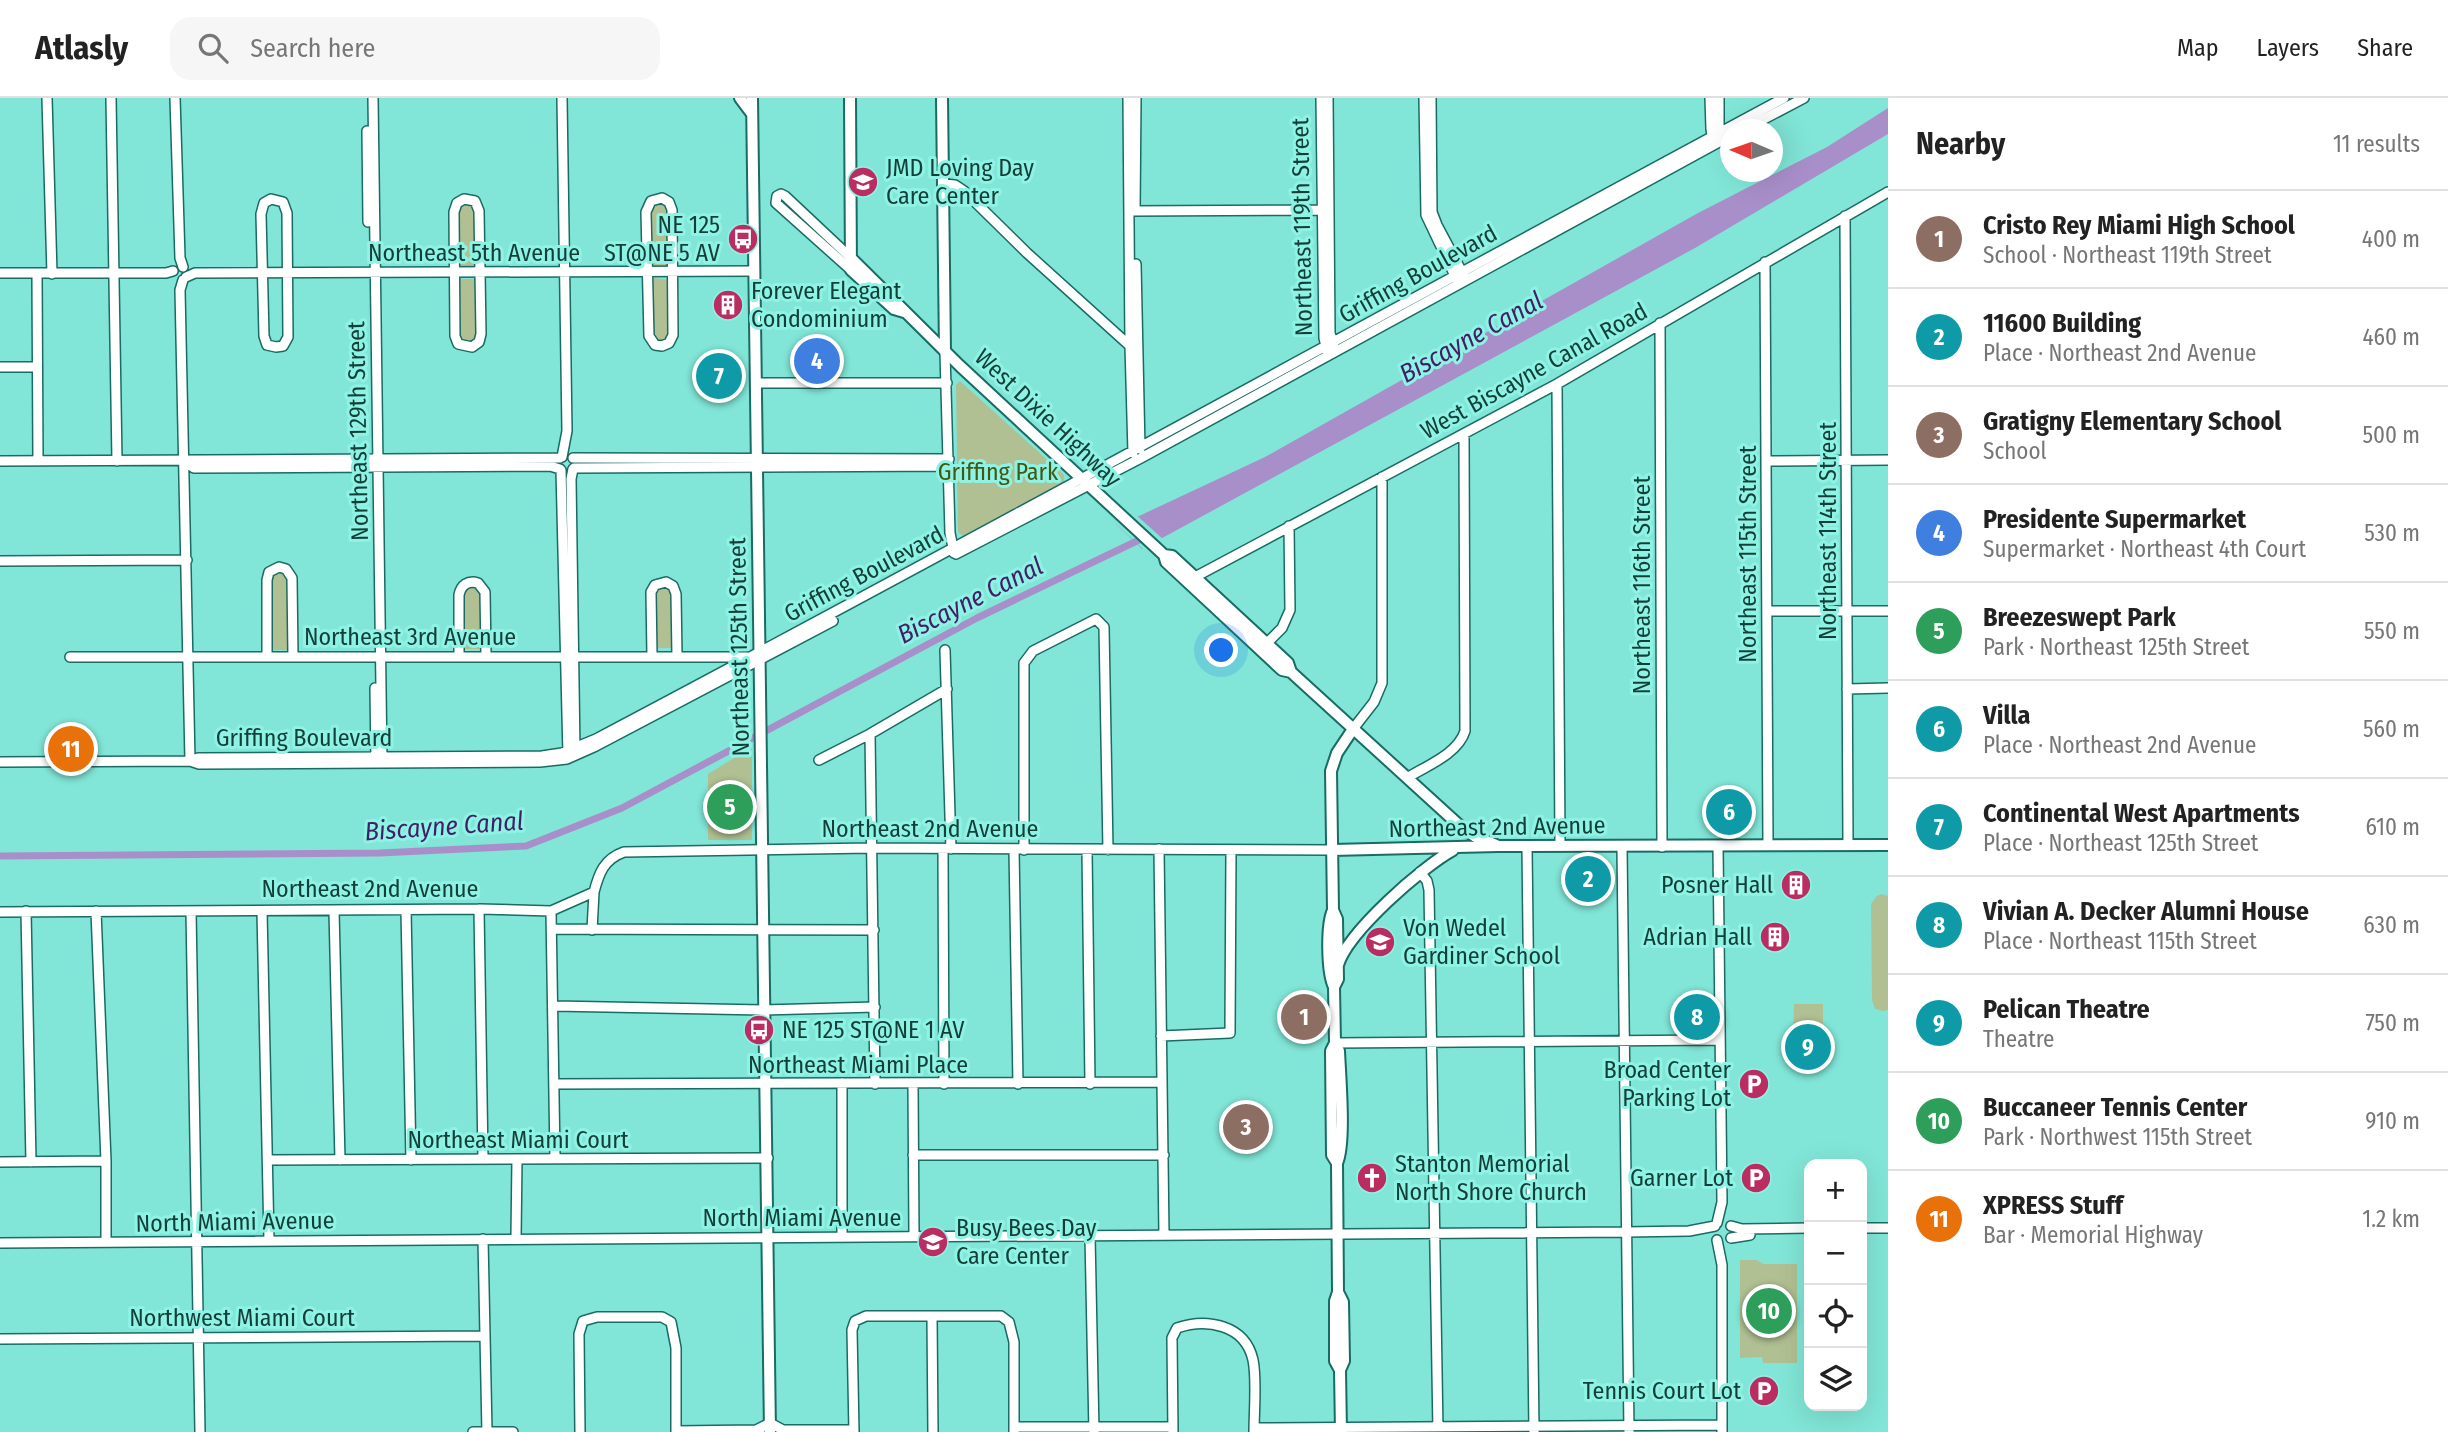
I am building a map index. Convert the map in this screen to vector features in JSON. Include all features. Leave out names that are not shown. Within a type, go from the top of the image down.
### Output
[{"type":"main road","points":[[740,98],[752,114]]},
{"type":"main road","name":"Northeast 125th Street","points":[[752,98],[757,463],[756,656],[761,716],[765,930],[763,1010],[767,1084],[770,1427]]},
{"type":"main road","points":[[850,98],[851,270]]},
{"type":"main road","points":[[942,98],[945,352]]},
{"type":"main road","name":"West Dixie Highway","points":[[850,257],[900,304],[904,312],[945,352],[1164,555],[1166,562],[1282,670],[1292,672]]},
{"type":"main road","name":"West Dixie Highway","points":[[851,270],[894,309],[904,312]]},
{"type":"main road","points":[[917,324],[932,324],[944,315]]},
{"type":"main road","name":"West Dixie Highway","points":[[1164,555],[1172,556],[1288,663],[1292,672],[1463,828],[1498,846]]},
{"type":"main road","points":[[1334,987],[1338,979],[1338,965],[1337,919],[1333,910],[1332,766],[1337,752],[1353,729]]},
{"type":"main road","points":[[1338,965],[1354,936],[1420,872],[1449,849],[1458,840],[1463,828]]},
{"type":"main road","name":"Northeast 2nd Avenue","points":[[1332,850],[1498,846],[1888,845]]},
{"type":"main road","points":[[1333,910],[1329,918],[1335,1043],[1331,1051],[1332,1155],[1337,1163],[1338,1292],[1343,1302],[1341,1429]]},
{"type":"street","points":[[47,98],[52,274]]},
{"type":"street","points":[[111,98],[117,461]]},
{"type":"street","points":[[175,98],[190,761]]},
{"type":"street","name":"Northeast 129th Street","points":[[367,98],[379,760]]},
{"type":"street","name":"Northeast 129th Street","points":[[372,273],[373,98]]},
{"type":"street","points":[[562,98],[567,463],[571,484],[571,754]]},
{"type":"street","points":[[1128,98],[1129,200],[1133,211],[1136,448]]},
{"type":"street","points":[[1136,98],[1129,346],[1138,460]]},
{"type":"street","name":"Northeast 119th Street","points":[[1321,98],[1331,348]]},
{"type":"street","name":"Northeast 119th Street","points":[[1325,210],[1328,98]]},
{"type":"street","points":[[1424,98],[1426,215],[1460,277]]},
{"type":"street","points":[[1431,98],[1432,212],[1460,277]]},
{"type":"street","points":[[1710,98],[1720,138]]},
{"type":"street","points":[[1719,98],[1720,138]]},
{"type":"street","name":"Griffing Boulevard","points":[[1750,119],[1784,98]]},
{"type":"street","points":[[1764,119],[1804,98]]},
{"type":"street","name":"Griffing Boulevard","points":[[1084,481],[1138,460],[1331,348],[1720,138]]},
{"type":"street","points":[[943,184],[955,185],[964,191],[1129,346]]},
{"type":"street","name":"West Biscayne Canal Road","points":[[1195,577],[1558,384],[1888,191]]},
{"type":"street","name":"West Dixie Highway","points":[[850,257],[785,196],[777,196],[775,201],[778,205],[851,270]]},
{"type":"street","points":[[658,198],[669,202],[672,210],[672,272],[673,335],[669,343],[655,345],[649,336],[647,207],[651,201],[658,198]]},
{"type":"street","points":[[275,199],[283,202],[286,208],[287,273],[288,337],[283,346],[276,347],[267,345],[264,340],[262,210],[266,201],[275,199]]},
{"type":"street","points":[[460,200],[475,201],[479,206],[480,272],[481,339],[472,347],[461,346],[456,340],[454,273],[454,212],[460,200]]},
{"type":"street","points":[[1133,211],[1325,210]]},
{"type":"street","name":"Northeast 114th Street","points":[[1845,216],[1848,845]]},
{"type":"street","name":"Northeast 115th Street","points":[[1765,262],[1769,845]]},
{"type":"street","name":"Northeast 5th Avenue","points":[[0,273],[754,271]]},
{"type":"street","points":[[37,274],[38,461]]},
{"type":"street","name":"Northeast 116th Street","points":[[1660,323],[1662,846]]},
{"type":"street","name":"Griffing Boulevard","points":[[0,762],[190,761],[200,764],[481,760],[571,754],[835,617],[1084,481],[1136,448],[1331,348]]},
{"type":"street","points":[[945,352],[950,538],[954,552]]},
{"type":"street","points":[[0,367],[36,367]]},
{"type":"street","points":[[756,383],[947,383]]},
{"type":"street","points":[[1558,384],[1560,846]]},
{"type":"street","points":[[1407,779],[1455,748],[1465,731],[1464,434]]},
{"type":"street","points":[[0,461],[183,460],[194,468],[375,463],[550,466],[567,463],[949,463]]},
{"type":"street","points":[[1767,461],[1888,460]]},
{"type":"street","points":[[1353,729],[1374,702],[1382,683],[1382,477]]},
{"type":"street","points":[[1267,643],[1282,628],[1290,610],[1289,526]]},
{"type":"street","points":[[0,561],[187,560]]},
{"type":"street","points":[[267,657],[267,580],[269,572],[279,567],[286,569],[292,578],[293,657]]},
{"type":"street","points":[[460,657],[459,595],[462,587],[470,582],[478,583],[485,592],[486,656]]},
{"type":"street","points":[[652,656],[651,592],[654,585],[666,582],[673,586],[676,594],[677,656]]},
{"type":"street","points":[[1768,611],[1888,611]]},
{"type":"street","points":[[1018,1084],[1019,850],[1024,663],[1033,651],[1096,619],[1104,626],[1108,850]]},
{"type":"street","points":[[944,1084],[947,849],[945,650]]},
{"type":"street","name":"Northeast 3rd Avenue","points":[[70,657],[756,656]]},
{"type":"street","points":[[1847,689],[1888,688]]},
{"type":"street","points":[[819,760],[947,689]]},
{"type":"street","points":[[870,734],[875,1084]]},
{"type":"street","points":[[580,1432],[579,1334],[583,1321],[597,1317],[662,1317],[671,1322],[676,1348],[676,1432],[758,1431],[770,1427],[782,1431],[854,1431],[852,1330],[855,1321],[866,1316],[1001,1315],[1009,1322],[1014,1342],[1014,1430],[1173,1429],[1172,1338],[1177,1328],[1205,1324],[1229,1327],[1240,1337],[1253,1358],[1254,1430],[1722,1428],[1722,1265],[1713,1233],[1722,1202],[1718,846]]},
{"type":"street","points":[[1527,847],[1534,1429]]},
{"type":"street","points":[[1622,847],[1629,1429]]},
{"type":"street","name":"Northeast 2nd Avenue","points":[[0,912],[479,909],[551,911],[594,892],[599,873],[611,857],[624,852],[870,848],[1332,850]]},
{"type":"street","points":[[1159,849],[1164,1235]]},
{"type":"street","points":[[1087,850],[1090,1084]]},
{"type":"street","points":[[1161,1036],[1230,1033],[1231,850]]},
{"type":"street","points":[[1420,872],[1427,880],[1429,890],[1438,1429]]},
{"type":"street","points":[[592,930],[594,892]]},
{"type":"street","points":[[479,909],[483,1159]]},
{"type":"street","points":[[406,910],[411,1160]]},
{"type":"street","points":[[26,911],[31,1162]]},
{"type":"street","points":[[96,911],[106,1161],[106,1242]]},
{"type":"street","points":[[191,911],[200,1432]]},
{"type":"street","points":[[262,911],[269,1240]]},
{"type":"street","points":[[334,911],[341,1160]]},
{"type":"street","points":[[551,911],[555,1158]]},
{"type":"street","points":[[552,929],[874,930]]},
{"type":"street","points":[[554,1006],[763,1010],[875,1007]]},
{"type":"street","points":[[1335,1043],[1720,1040]]},
{"type":"street","name":"Northeast Miami Place","points":[[554,1084],[913,1085],[1162,1082]]},
{"type":"street","points":[[842,1083],[842,1236]]},
{"type":"street","points":[[913,1085],[914,1236]]},
{"type":"street","points":[[913,1154],[1164,1155]]},
{"type":"street","name":"Northeast Miami Court","points":[[268,1160],[768,1158]]},
{"type":"street","points":[[516,1238],[517,1159]]},
{"type":"street","points":[[0,1162],[106,1161]]},
{"type":"street","points":[[1722,1202],[1730,1239],[1722,1265]]},
{"type":"street","points":[[1716,1224],[1746,1229],[1804,1228]]},
{"type":"street","name":"North Miami Avenue","points":[[0,1243],[1626,1232],[1689,1231],[1716,1224]]},
{"type":"street","points":[[1867,1228],[1888,1228]]},
{"type":"street","name":"North Miami Avenue","points":[[1689,1231],[1716,1239]]},
{"type":"street","points":[[1867,1234],[1888,1234]]},
{"type":"street","points":[[1716,1239],[1724,1242],[1741,1235],[1804,1235]]},
{"type":"street","points":[[1090,1236],[1094,1430]]},
{"type":"street","points":[[483,1239],[486,1432]]},
{"type":"street","points":[[932,1316],[933,1432]]},
{"type":"street","name":"Northwest Miami Court","points":[[0,1339],[485,1336]]},
{"type":"street","points":[[473,1432],[513,1432]]},
{"type":"green space","points":[[467,201],[477,208],[477,267],[458,267],[456,209]]},
{"type":"green space","points":[[661,201],[669,208],[669,264],[666,267],[652,267],[649,211],[652,202]]},
{"type":"green space","points":[[654,278],[669,280],[670,338],[663,344],[652,339]]},
{"type":"green space","points":[[458,279],[478,279],[479,337],[475,344],[459,342]]},
{"type":"green space","name":"Griffing Park","points":[[960,381],[1064,475],[1064,482],[966,538],[958,532],[956,385]]},
{"type":"green space","points":[[275,570],[288,573],[290,650],[272,650],[269,645],[269,580]]},
{"type":"green space","points":[[476,585],[483,595],[482,649],[464,649],[461,643],[461,598],[465,587]]},
{"type":"green space","points":[[662,585],[672,588],[674,648],[654,648],[654,589]]},
{"type":"green space","points":[[752,747],[752,840],[708,840],[708,774]]},
{"type":"green space","points":[[1881,894],[1888,896],[1888,1010],[1883,1011],[1875,1009],[1872,1000],[1871,904]]},
{"type":"green space","points":[[1794,1004],[1823,1004],[1823,1038],[1793,1038]]},
{"type":"green space","points":[[1740,1260],[1757,1260],[1763,1264],[1797,1264],[1797,1363],[1763,1363],[1762,1357],[1740,1358]]},
{"type":"shaded area","points":[[1888,108],[1888,134],[1695,248],[1142,549],[1116,524],[1139,516],[1265,457],[1698,213],[1759,182],[1783,182],[1783,170],[1827,147]]},
{"type":"pier","points":[[1135,514],[1164,540],[1145,551],[1114,522]]},
{"type":"waterway","name":"Biscayne Canal","points":[[0,856],[380,853],[526,846],[622,808],[977,618],[1141,539]]},
{"type":"place","name":"JMD Loving Day Care Center","points":[[863,182]]},
{"type":"place","name":"NE 125 ST@NE 5 AV","points":[[743,239]]},
{"type":"place","name":"Forever Elegant Condominium","points":[[728,305]]},
{"type":"place","name":"Presidente Supermarket","points":[[817,361]]},
{"type":"place","name":"Continental West Apartments","points":[[719,376]]},
{"type":"place","name":"XPRESS Stuff","points":[[71,749]]},
{"type":"place","name":"Breezeswept Park","points":[[730,807]]},
{"type":"place","name":"Villa","points":[[1729,812]]},
{"type":"place","name":"11600 Building","points":[[1588,879]]},
{"type":"place","name":"Posner Hall","points":[[1796,885]]},
{"type":"place","name":"Adrian Hall","points":[[1775,937]]},
{"type":"place","name":"Von Wedel Gardiner School","points":[[1380,942]]},
{"type":"place","name":"Cristo Rey Miami High School","points":[[1304,1017]]},
{"type":"place","name":"Vivian A. Decker Alumni House","points":[[1697,1017]]},
{"type":"place","name":"NE 125 ST@NE 1 AV","points":[[759,1030]]},
{"type":"place","name":"Pelican Theatre","points":[[1808,1047]]},
{"type":"place","name":"Broad Center Parking Lot","points":[[1754,1084]]},
{"type":"place","name":"Gratigny Elementary School","points":[[1246,1127]]},
{"type":"place","name":"Stanton Memorial North Shore Church","points":[[1372,1178]]},
{"type":"place","name":"Garner Lot","points":[[1756,1178]]},
{"type":"place","name":"Busy Bees Day Care Center","points":[[933,1242]]},
{"type":"place","name":"Buccaneer Tennis Center","points":[[1769,1311]]},
{"type":"place","name":"Tennis Court Lot","points":[[1764,1391]]}]
